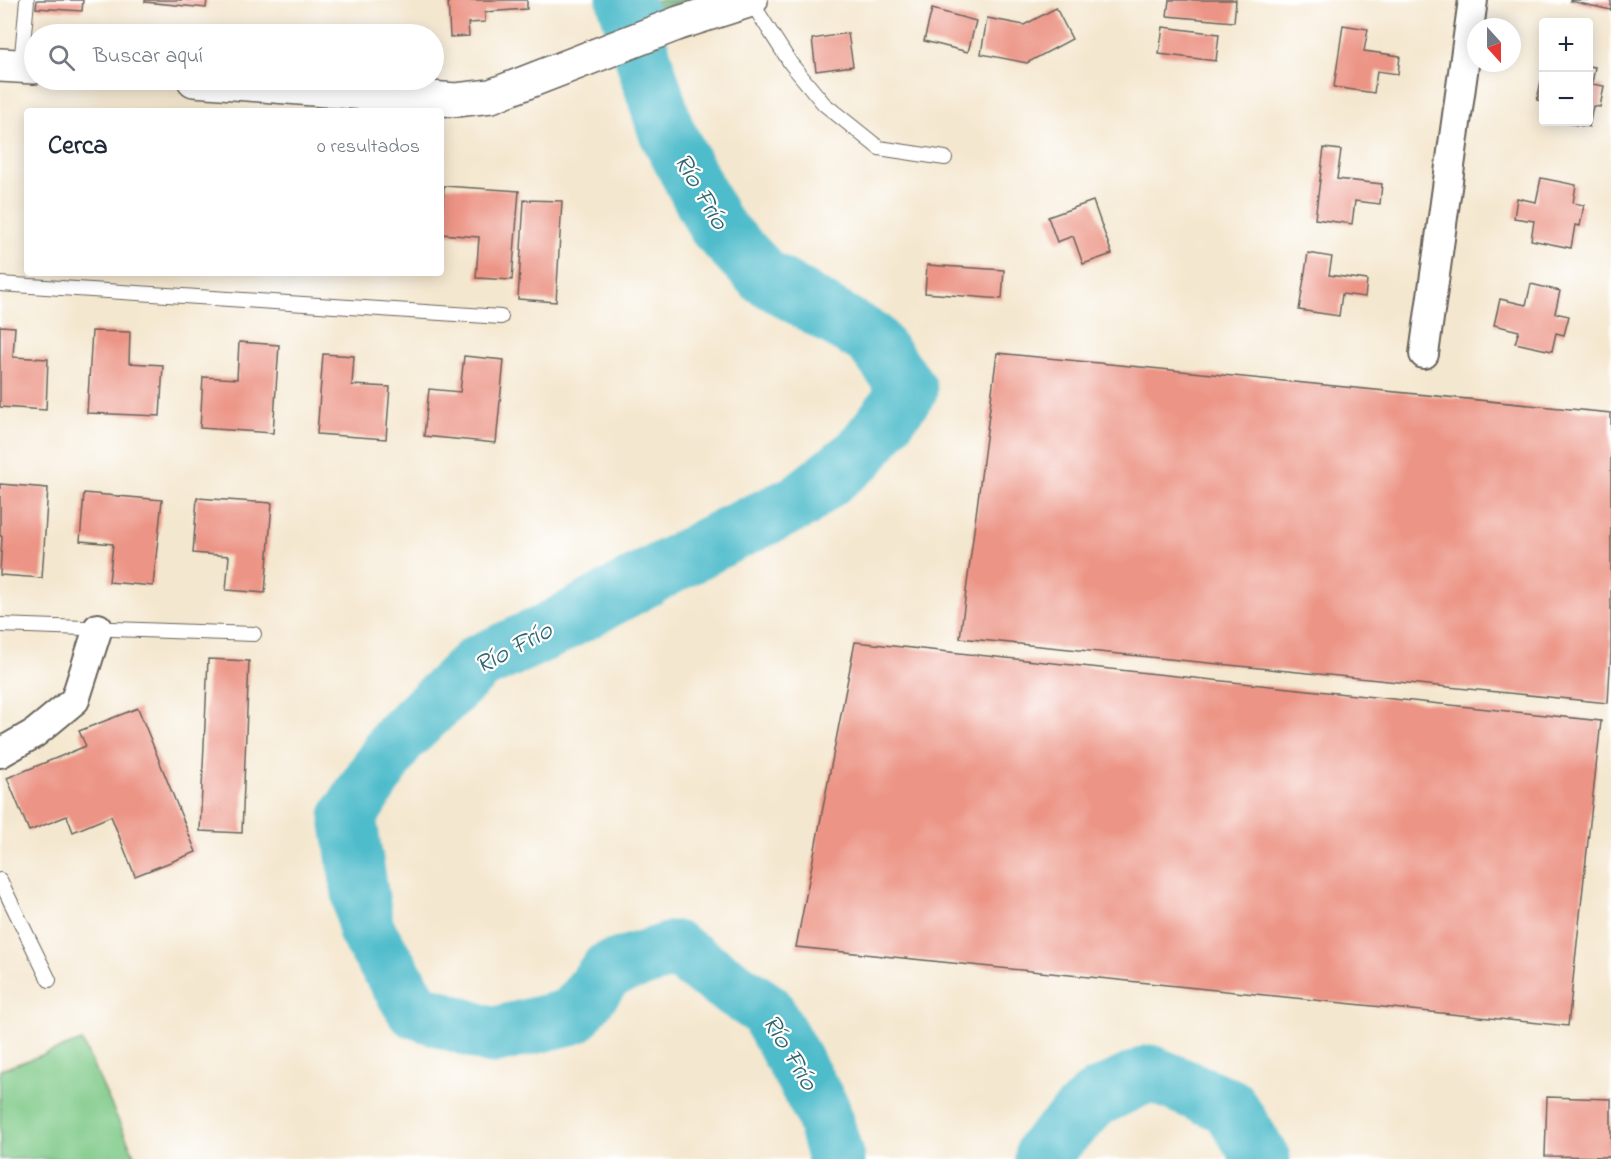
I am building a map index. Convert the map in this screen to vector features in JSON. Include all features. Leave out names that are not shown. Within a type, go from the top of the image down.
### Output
[{"type":"street","points":[[325,90],[456,100],[491,96],[679,23],[751,0]]},
{"type":"street","points":[[1424,354],[1473,0]]},
{"type":"street","points":[[0,753],[36,733],[75,700],[98,628]]},
{"type":"lane","points":[[18,66],[27,0]]},
{"type":"lane","points":[[751,0],[791,64],[824,104],[879,148],[945,158]]},
{"type":"lane","points":[[0,284],[501,317]]},
{"type":"lane","points":[[0,625],[254,634]]},
{"type":"lane","points":[[0,880],[49,980]]},
{"type":"green space","points":[[625,0],[751,0],[679,23],[673,5],[631,21]]},
{"type":"green space","points":[[82,1041],[136,1159],[0,1159],[0,1070]]},
{"type":"building","points":[[37,0],[83,0],[82,11],[36,8]]},
{"type":"building","points":[[145,0],[207,0],[206,8],[145,2]]},
{"type":"building","points":[[448,0],[527,0],[527,9],[485,12],[485,22],[468,23],[469,36],[450,37]]},
{"type":"building","points":[[1169,0],[1236,0],[1234,22],[1167,16]]},
{"type":"building","points":[[1611,0],[1611,10],[1570,1]]},
{"type":"building","points":[[1056,8],[1072,39],[1027,63],[981,54],[987,18],[1024,25]]},
{"type":"building","points":[[932,9],[976,21],[968,52],[924,41]]},
{"type":"building","points":[[1343,25],[1368,29],[1364,51],[1400,56],[1398,74],[1377,71],[1374,93],[1334,87]]},
{"type":"building","points":[[1163,27],[1219,34],[1216,61],[1159,54]]},
{"type":"building","points":[[848,33],[853,66],[816,71],[812,39]]},
{"type":"building","points":[[1593,84],[1604,86],[1600,107],[1593,106]]},
{"type":"building","points":[[1324,148],[1341,150],[1337,179],[1382,184],[1380,204],[1355,201],[1352,224],[1315,219]]},
{"type":"building","points":[[1541,178],[1576,185],[1573,203],[1584,205],[1580,226],[1575,225],[1571,248],[1531,240],[1534,221],[1514,218],[1517,198],[1536,202]]},
{"type":"building","points":[[444,186],[519,191],[512,280],[476,278],[479,237],[444,234]]},
{"type":"building","points":[[524,200],[562,201],[556,302],[518,299]]},
{"type":"building","points":[[1093,201],[1112,254],[1083,264],[1073,236],[1057,242],[1048,217]]},
{"type":"building","points":[[1308,253],[1332,257],[1329,275],[1367,280],[1365,297],[1342,294],[1339,316],[1299,310]]},
{"type":"building","points":[[927,265],[1004,270],[1002,299],[925,293]]},
{"type":"building","points":[[1531,284],[1560,291],[1555,313],[1569,316],[1564,335],[1556,333],[1552,351],[1515,343],[1519,331],[1494,325],[1500,299],[1526,305]]},
{"type":"building","points":[[0,326],[15,327],[13,357],[48,359],[46,410],[0,407]]},
{"type":"building","points":[[92,331],[130,332],[129,363],[163,365],[160,416],[87,413]]},
{"type":"building","points":[[239,342],[279,345],[273,433],[200,428],[203,377],[237,379]]},
{"type":"building","points":[[997,353],[1611,413],[1611,650],[1608,703],[960,638]]},
{"type":"building","points":[[323,354],[354,356],[352,385],[390,387],[386,439],[317,434]]},
{"type":"building","points":[[464,356],[504,360],[496,443],[424,436],[429,389],[460,392]]},
{"type":"building","points":[[0,484],[48,488],[42,578],[0,575],[2,536],[0,536]]},
{"type":"building","points":[[84,493],[162,500],[153,586],[109,582],[113,544],[80,541]]},
{"type":"building","points":[[197,498],[272,503],[265,593],[226,590],[229,556],[193,553]]},
{"type":"building","points":[[855,642],[1601,721],[1568,1026],[796,947]]},
{"type":"building","points":[[208,659],[249,661],[242,833],[200,831]]},
{"type":"building","points":[[138,708],[196,852],[135,876],[111,816],[73,832],[67,816],[29,831],[7,778],[86,746],[79,731]]},
{"type":"building","points":[[1547,1097],[1611,1099],[1611,1157],[1545,1156]]},
{"type":"waterway","name":"Río Frío","points":[[625,0],[666,130],[715,225],[763,276],[871,339],[909,390],[860,454],[799,502],[728,535],[548,631],[478,663],[398,739],[348,817],[366,930],[415,1010],[492,1036],[573,1016],[608,970],[675,949],[766,1010],[822,1110],[836,1159]]},
{"type":"waterway","name":"Río Frío","points":[[1043,1159],[1044,1151],[1095,1099],[1150,1073],[1229,1106],[1262,1159]]}]
